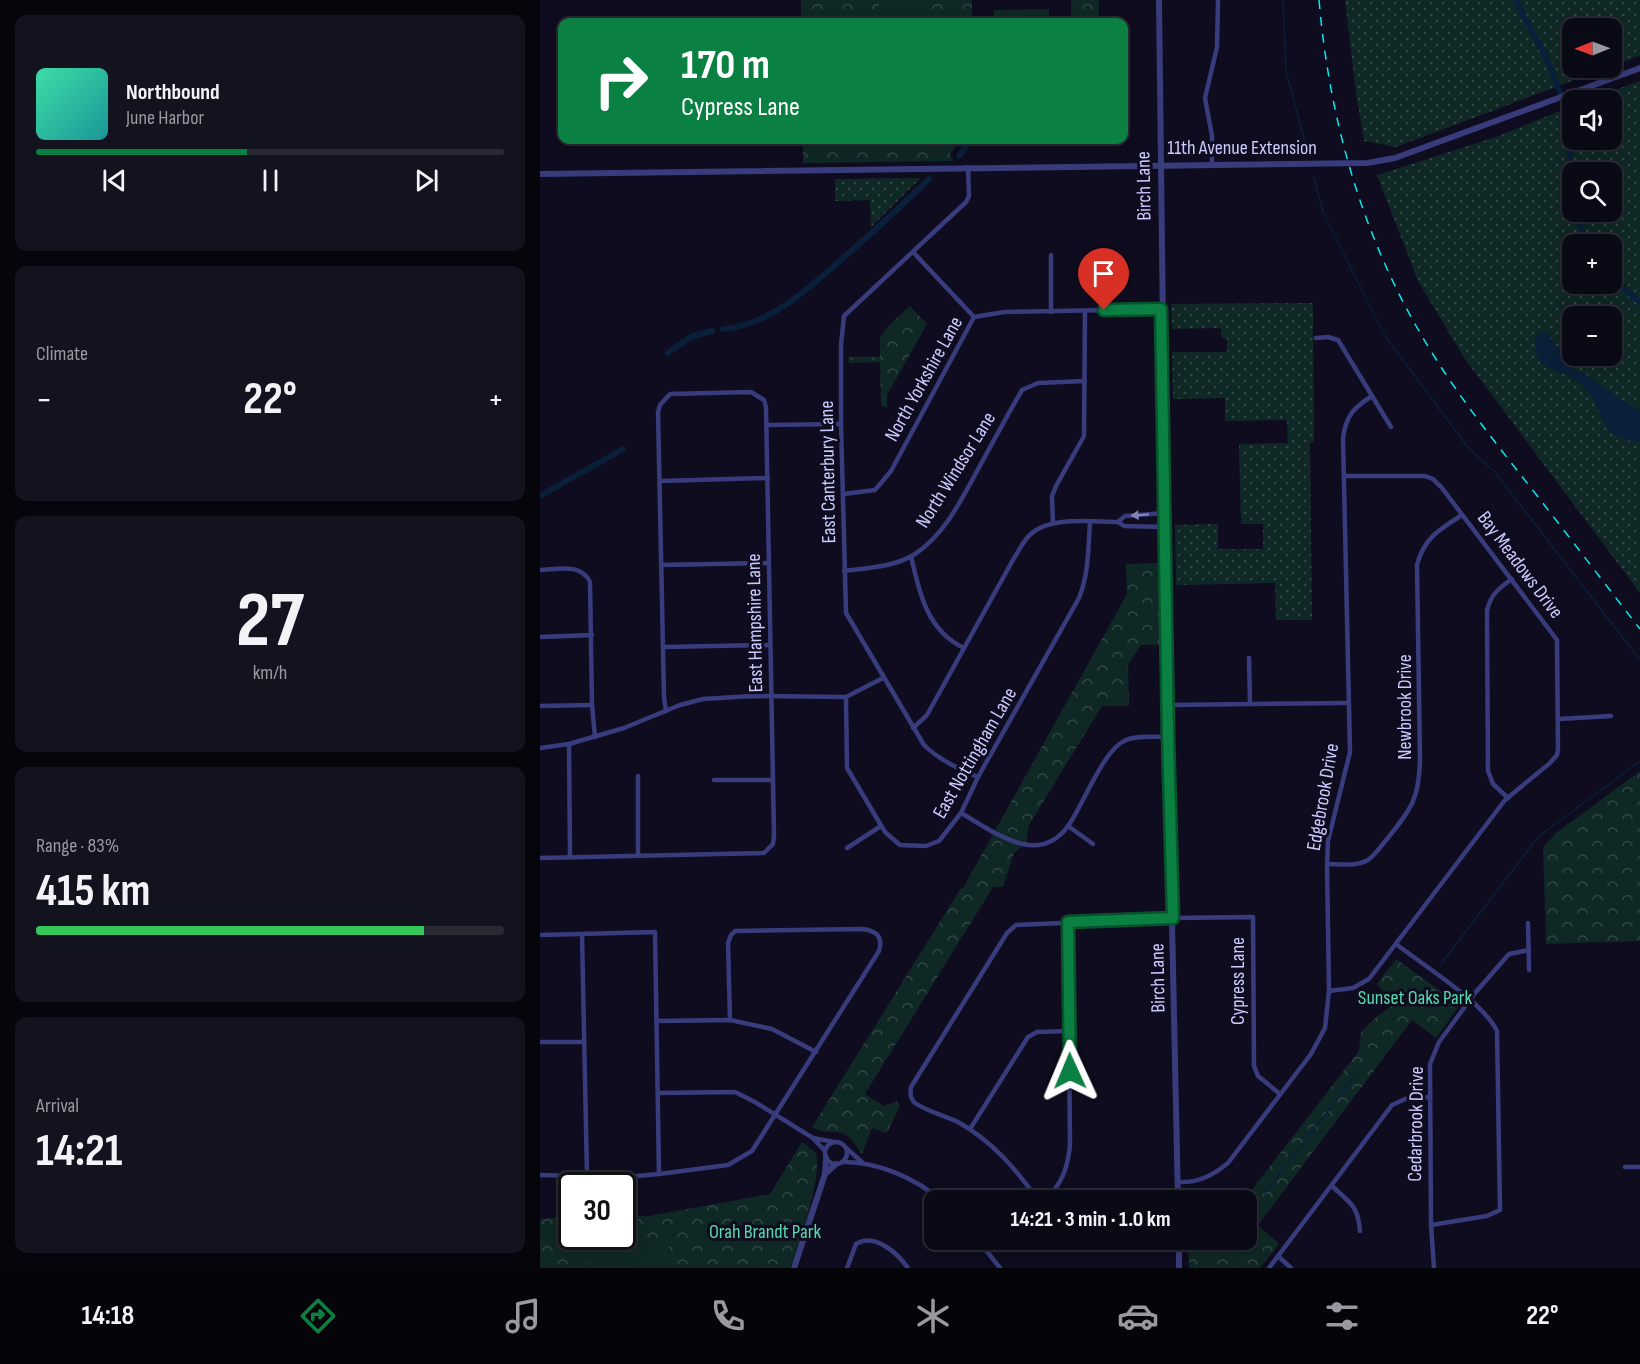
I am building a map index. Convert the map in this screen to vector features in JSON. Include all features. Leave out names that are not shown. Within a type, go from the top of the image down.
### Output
[{"type":"street","name":"Birch Lane","points":[[1159,0],[1164,513],[1178,1190]]},
{"type":"street","points":[[1212,165],[1212,136],[1205,98],[1217,47],[1218,0]]},
{"type":"street","name":"11th Avenue Extension","points":[[540,174],[1348,164],[1380,161],[1395,158],[1640,68]]},
{"type":"street","name":"East Canterbury Lane","points":[[968,167],[969,196],[966,202],[844,316],[841,345],[841,424],[846,613],[924,745],[933,754],[956,768],[978,777]]},
{"type":"street","points":[[913,252],[974,317]]},
{"type":"street","points":[[1051,255],[1051,312]]},
{"type":"street","name":"North Yorkshire Lane","points":[[843,494],[875,490],[891,471],[974,317],[1004,312],[1161,309]]},
{"type":"street","points":[[1053,523],[1052,496],[1084,436],[1085,311]]},
{"type":"street","points":[[1316,338],[1328,337],[1338,340],[1391,427]]},
{"type":"street","name":"North Windsor Lane","points":[[844,571],[888,564],[911,556],[932,541],[945,525],[1022,390],[1038,383],[1085,381]]},
{"type":"street","name":"East Hampshire Lane","points":[[638,855],[764,853],[772,845],[774,836],[767,425],[764,400],[751,392],[670,394],[665,398],[658,412],[660,481]]},
{"type":"street","name":"Edgebrook Drive","points":[[1178,1182],[1204,1179],[1228,1163],[1311,1054],[1325,1028],[1329,991],[1327,864],[1332,820],[1350,752],[1343,438],[1346,421],[1372,396]]},
{"type":"street","points":[[767,425],[841,424]]},
{"type":"street","name":"Bay Meadows Drive","points":[[1329,991],[1353,988],[1369,979],[1508,798],[1537,775],[1557,755],[1559,719],[1557,640],[1438,484],[1425,476],[1344,476]]},
{"type":"street","points":[[666,711],[663,697],[660,481],[768,478]]},
{"type":"street","points":[[1118,522],[1125,516],[1164,513]]},
{"type":"street","name":"Newbrook Drive","points":[[1327,864],[1349,864],[1367,860],[1414,802],[1419,783],[1420,760],[1417,564],[1420,550],[1425,544],[1448,523],[1462,514]]},
{"type":"street","name":"East Nottingham Lane","points":[[846,697],[847,768],[881,826],[900,845],[926,846],[939,841],[961,813],[978,777],[1079,598],[1086,582],[1089,564],[1090,522]]},
{"type":"street","points":[[913,728],[927,715],[1026,538],[1036,530],[1053,523],[1118,522],[1124,526],[1165,526]]},
{"type":"street","points":[[911,556],[918,588],[932,620],[946,637],[964,648]]},
{"type":"street","points":[[661,565],[769,563]]},
{"type":"street","points":[[540,570],[580,570],[586,574],[590,582],[592,705],[595,736]]},
{"type":"street","points":[[1508,798],[1493,784],[1488,771],[1487,611],[1488,603],[1496,591],[1512,579]]},
{"type":"street","points":[[540,637],[592,635]]},
{"type":"street","points":[[663,647],[770,645]]},
{"type":"street","points":[[1249,658],[1250,704]]},
{"type":"street","points":[[540,748],[569,744],[624,728],[703,699],[771,696],[846,697],[883,678]]},
{"type":"street","points":[[1168,705],[1348,703]]},
{"type":"street","points":[[540,706],[592,705]]},
{"type":"street","points":[[1559,719],[1611,716]]},
{"type":"street","points":[[961,813],[1014,843],[1025,846],[1048,842],[1065,831],[1105,761],[1120,743],[1135,738],[1168,736]]},
{"type":"street","points":[[569,744],[570,856]]},
{"type":"street","points":[[540,858],[638,855],[638,776]]},
{"type":"street","points":[[714,780],[773,780]]},
{"type":"street","points":[[848,848],[881,826]]},
{"type":"street","points":[[1068,826],[1093,844]]},
{"type":"street","name":"Cypress Lane","points":[[970,1129],[917,1105],[911,1097],[911,1087],[1007,933],[1013,926],[1025,924],[1252,917],[1254,1066],[1258,1076],[1280,1094]]},
{"type":"street","points":[[1055,1190],[1068,1163],[1070,1146],[1068,922]]},
{"type":"street","points":[[1528,923],[1529,970]]},
{"type":"street","points":[[636,1177],[728,1165],[752,1151],[879,951],[881,943],[879,936],[872,930],[863,929],[735,931],[728,943],[730,1020]]},
{"type":"street","points":[[540,935],[655,932],[659,1174]]},
{"type":"street","points":[[582,934],[586,1172]]},
{"type":"street","points":[[1396,944],[1470,1000],[1494,1024],[1497,1031],[1500,1210],[1496,1213],[1431,1225]]},
{"type":"street","name":"Cedarbrook Drive","points":[[1434,1268],[1431,1225],[1430,1064],[1432,1055],[1470,1000],[1509,954],[1529,950]]},
{"type":"street","points":[[656,1021],[730,1020],[772,1029],[816,1052]]},
{"type":"street","points":[[1030,1190],[999,1152],[970,1129],[1028,1037],[1037,1032],[1069,1031]]},
{"type":"street","points":[[540,1042],[584,1042]]},
{"type":"street","points":[[658,1092],[735,1092],[813,1138],[840,1142],[862,1162],[910,1180],[929,1190]]},
{"type":"street","points":[[1269,1268],[1392,1105],[1405,1099],[1430,1097]]},
{"type":"street","points":[[813,1138],[830,1162],[862,1162]]},
{"type":"street","points":[[794,1268],[825,1174],[825,1154],[828,1145],[834,1142]]},
{"type":"street","points":[[825,1174],[847,1153],[845,1147]]},
{"type":"street","points":[[1625,1167],[1640,1167]]},
{"type":"street","points":[[540,1175],[558,1175]]},
{"type":"street","points":[[1332,1186],[1359,1214],[1360,1231]]},
{"type":"street","points":[[847,1268],[853,1248],[860,1241],[870,1241],[890,1249],[908,1268]]},
{"type":"street","points":[[987,1250],[1000,1268]]},
{"type":"street","points":[[1179,1250],[1179,1268]]},
{"type":"street","points":[[1278,1256],[1291,1268]]},
{"type":"green space","points":[[801,0],[972,0],[972,18],[801,18]]},
{"type":"green space","points":[[879,0],[920,0],[920,18],[879,18]]},
{"type":"green space","points":[[1071,0],[1099,0],[1099,18],[1071,18]]},
{"type":"green space","points":[[1345,0],[1640,0],[1640,56],[1622,62],[1622,18],[1562,18],[1562,78],[1580,78],[1396,147],[1364,141]]},
{"type":"green space","points":[[1049,9],[1049,18],[994,18],[994,10]]},
{"type":"green space","points":[[1640,81],[1640,593],[1465,359],[1418,281],[1377,175],[1496,137],[1562,110],[1562,150],[1622,150],[1622,90],[1615,90]]},
{"type":"green space","points":[[803,144],[958,144],[950,154],[954,161],[803,163]]},
{"type":"green space","points":[[921,178],[871,227],[870,200],[835,201],[835,179]]},
{"type":"green space","points":[[1313,303],[1314,442],[1310,443],[1312,620],[1276,620],[1275,583],[1176,585],[1175,525],[1218,524],[1218,549],[1263,549],[1263,524],[1241,524],[1239,444],[1288,443],[1287,420],[1225,421],[1225,398],[1173,399],[1172,352],[1227,352],[1227,339],[1222,338],[1221,328],[1172,329],[1171,304]]},
{"type":"green space","points":[[910,306],[927,324],[887,395],[887,408],[881,405],[880,362],[849,363],[848,357],[880,357],[880,337],[887,327]]},
{"type":"green space","points":[[1159,563],[1161,645],[1141,645],[1128,665],[1129,706],[1102,706],[1029,825],[1026,843],[1014,853],[1003,887],[993,887],[865,1094],[884,1106],[897,1101],[900,1106],[887,1133],[872,1128],[862,1154],[846,1135],[821,1131],[812,1127],[963,888],[1127,594],[1126,564]]},
{"type":"green space","points":[[1640,771],[1640,941],[1546,944],[1543,847],[1556,833]]},
{"type":"green space","name":"Sunset Oaks Park","points":[[1396,959],[1460,1005],[1436,1038],[1412,1020],[1258,1225],[1279,1244],[1260,1268],[1189,1268],[1188,1250],[1257,1250],[1257,1190],[1252,1190],[1359,1051],[1361,1032],[1394,1004],[1377,984]]},
{"type":"green space","name":"Orah Brandt Park","points":[[802,1142],[816,1153],[813,1193],[790,1268],[540,1268],[540,1219],[558,1218],[558,1250],[636,1250],[636,1216],[649,1216],[770,1194]]},
{"type":"green space","points":[[669,1242],[668,1268],[588,1268],[588,1250],[636,1250],[636,1243]]},
{"type":"water","points":[[1540,332],[1546,332],[1562,354],[1562,366],[1571,366],[1575,371],[1585,374],[1640,412],[1640,442],[1626,440],[1608,429],[1590,394],[1582,385],[1566,374],[1550,369],[1539,359],[1535,338]]},
{"type":"waterway","points":[[1283,0],[1286,71],[1308,154]]},
{"type":"waterway","points":[[1515,0],[1546,57],[1567,110],[1571,162]]},
{"type":"waterway","points":[[959,156],[968,144]]},
{"type":"waterway","points":[[1314,178],[1323,212],[1385,336],[1470,450],[1494,471],[1640,660]]},
{"type":"waterway","points":[[723,329],[756,321],[801,294],[929,179]]},
{"type":"waterway","points":[[1579,222],[1583,234]]},
{"type":"waterway","points":[[1622,287],[1640,302]]},
{"type":"waterway","points":[[668,353],[692,336],[712,331]]},
{"type":"waterway","points":[[540,496],[623,449]]},
{"type":"waterway","points":[[1441,964],[1538,837],[1640,761]]},
{"type":"waterway","points":[[1265,1193],[1364,1064]]},
{"type":"railway","points":[[1319,0],[1339,129],[1364,212],[1398,292],[1419,331],[1459,394],[1640,629]]},
{"type":"route","points":[[1070,1071],[1068,922],[1173,918],[1161,309],[1104,310]]}]
